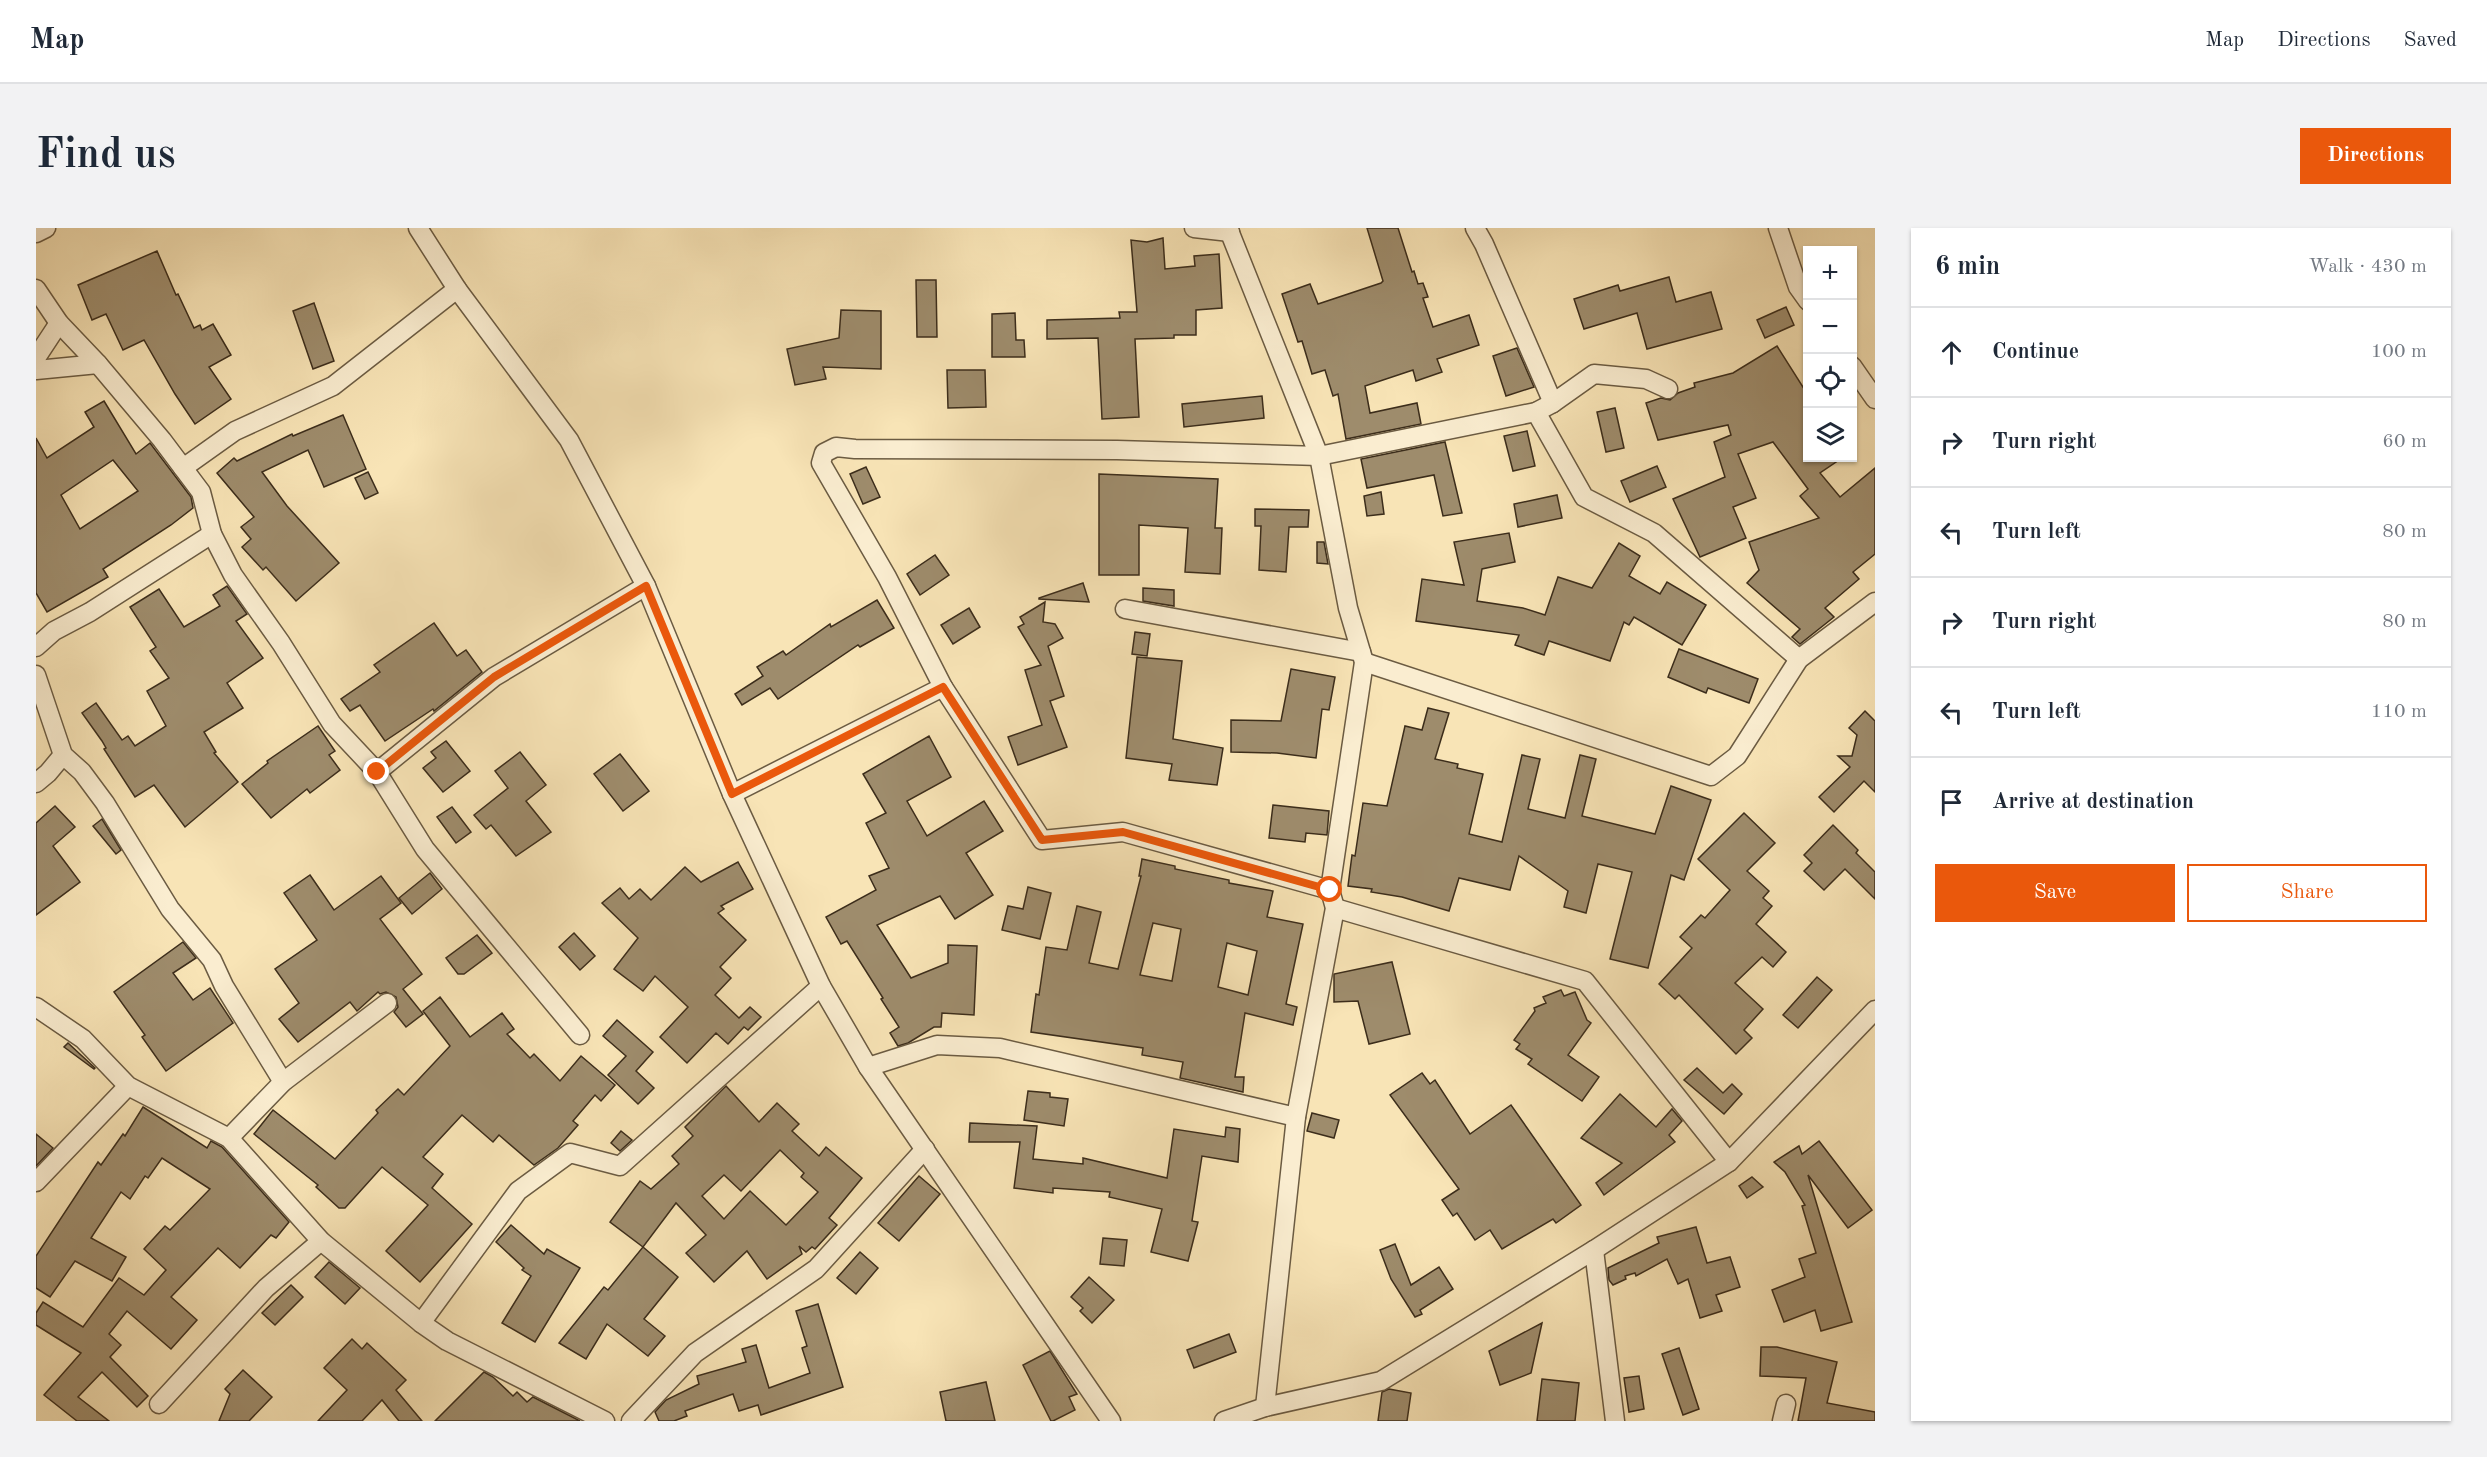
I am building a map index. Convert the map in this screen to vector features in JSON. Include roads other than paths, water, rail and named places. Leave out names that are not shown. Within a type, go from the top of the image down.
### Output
[{"type":"street","points":[[36,233],[46,228]]},
{"type":"street","points":[[418,228],[457,289],[569,440],[646,586],[732,794],[821,986],[868,1067],[1111,1421]]},
{"type":"street","points":[[1194,228],[1229,230],[1319,456],[1348,608],[1363,657],[1332,899],[1296,1117],[1265,1407]]},
{"type":"street","points":[[1475,228],[1484,244],[1544,408],[1584,497],[1654,533],[1799,659]]},
{"type":"street","points":[[1778,228],[1798,287],[1807,300]]},
{"type":"street","points":[[36,289],[59,324],[98,364],[201,492],[212,534],[233,575],[281,643],[332,724],[377,772],[425,849],[580,1035]]},
{"type":"street","points":[[183,468],[235,431],[333,386],[457,289]]},
{"type":"street","points":[[36,358],[59,324]]},
{"type":"street","points":[[36,370],[98,364]]},
{"type":"street","points":[[1857,373],[1875,399]]},
{"type":"street","points":[[1668,389],[1646,379],[1594,374],[1544,408],[1319,456],[1117,450],[836,447],[824,453],[821,463],[887,577],[943,687],[1042,840],[1123,832],[1585,981],[1729,1162]]},
{"type":"street","points":[[36,647],[54,631],[90,612],[212,534]]},
{"type":"street","points":[[377,772],[494,677],[646,586]]},
{"type":"street","points":[[1125,609],[1363,657],[1711,776],[1737,756],[1799,659],[1875,602]]},
{"type":"street","points":[[36,675],[63,755],[82,772],[105,803],[170,909],[212,960],[224,986],[283,1082]]},
{"type":"street","points":[[732,794],[943,687]]},
{"type":"street","points":[[36,783],[63,755]]},
{"type":"street","points":[[421,1323],[518,1191],[570,1153],[620,1166],[821,986]]},
{"type":"street","points":[[229,1138],[283,1082],[387,1003]]},
{"type":"street","points":[[36,1007],[83,1039],[128,1086],[229,1138],[321,1241],[421,1323],[447,1341],[605,1421]]},
{"type":"street","points":[[1224,1421],[1265,1407],[1381,1381],[1594,1250],[1729,1162],[1875,1010]]},
{"type":"street","points":[[868,1067],[937,1045],[1000,1048],[1296,1117]]},
{"type":"street","points":[[36,1182],[128,1086]]},
{"type":"street","points":[[631,1421],[695,1353],[816,1269],[925,1149]]},
{"type":"street","points":[[159,1404],[266,1288],[321,1241]]},
{"type":"street","points":[[1594,1250],[1615,1421]]}]
